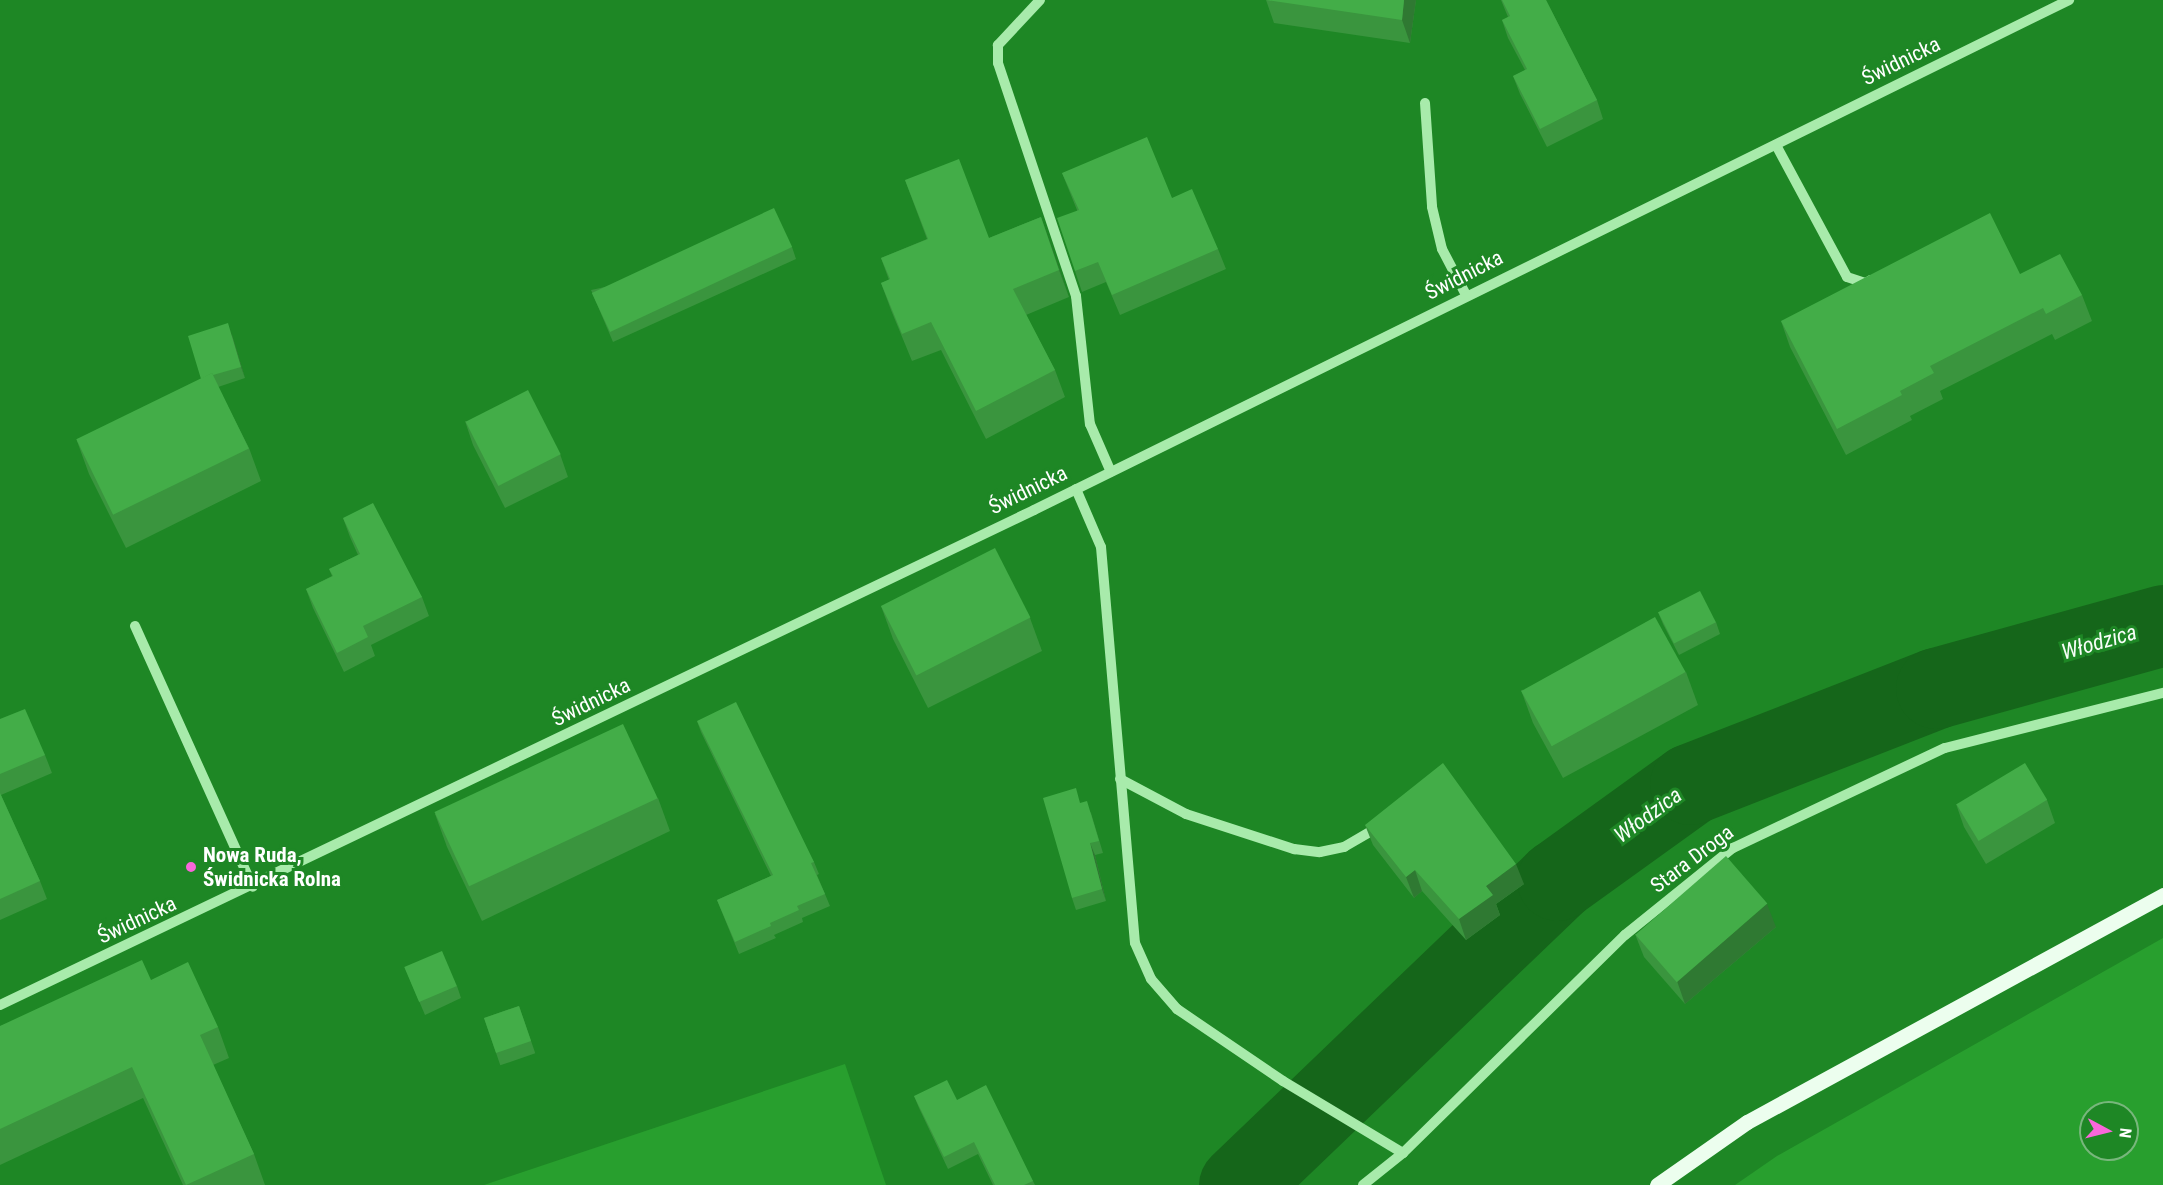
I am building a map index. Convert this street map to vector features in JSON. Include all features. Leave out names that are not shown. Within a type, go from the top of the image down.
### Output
[{"type":"main road","points":[[1657,1185],[1747,1122],[2163,895]]},
{"type":"street","points":[[1040,0],[998,45],[998,63],[1076,296],[1090,424],[1111,472]]},
{"type":"street","name":"Świdnicka","points":[[0,1005],[253,887],[1111,472],[1466,295],[2069,0]]},
{"type":"street","points":[[1425,103],[1432,207],[1442,249],[1466,295]]},
{"type":"street","points":[[1776,145],[1847,277],[1866,283],[1886,273]]},
{"type":"street","points":[[1076,489],[1101,547],[1136,943],[1151,979],[1178,1009],[1282,1081],[1403,1154]]},
{"type":"street","points":[[135,626],[253,887]]},
{"type":"street","name":"Stara Droga","points":[[1363,1185],[1403,1154],[1625,935],[1733,848],[1945,748],[2163,693]]},
{"type":"street","points":[[1120,779],[1185,814],[1269,842],[1320,852],[1366,836],[1394,815]]},
{"type":"green space","points":[[2163,938],[2163,1185],[1735,1185],[1777,1156]]},
{"type":"green space","points":[[845,1064],[886,1185],[484,1185]]},
{"type":"building","points":[[1266,0],[1404,0],[1402,20]]},
{"type":"building","points":[[1502,0],[1546,0],[1597,100],[1540,129],[1513,76],[1527,69],[1502,20],[1510,16]]},
{"type":"building","points":[[1147,137],[1172,198],[1192,189],[1218,249],[1112,295],[1098,262],[1075,271],[1057,218],[1079,210],[1062,173]]},
{"type":"building","points":[[959,159],[989,238],[1041,217],[1059,270],[1013,289],[1055,370],[976,411],[931,322],[902,334],[881,283],[890,279],[881,258],[928,239],[905,180]]},
{"type":"building","points":[[774,208],[792,247],[610,332],[592,293]]},
{"type":"building","points":[[1990,213],[2020,274],[2060,254],[2082,295],[2046,314],[2043,308],[1930,366],[1934,373],[1900,391],[1902,395],[1837,429],[1781,321]]},
{"type":"building","points":[[228,323],[241,367],[213,375],[212,373],[201,379],[188,336]]},
{"type":"building","points":[[212,373],[249,448],[113,515],[76,439]]},
{"type":"building","points":[[528,390],[561,454],[498,486],[466,422]]},
{"type":"building","points":[[373,503],[422,597],[363,626],[368,637],[337,653],[306,589],[333,576],[329,569],[360,554],[343,518]]},
{"type":"building","points":[[995,548],[1030,617],[916,676],[881,606]]},
{"type":"building","points":[[1700,591],[1716,622],[1674,644],[1658,612]]},
{"type":"building","points":[[1655,617],[1686,672],[1552,746],[1521,691]]},
{"type":"building","points":[[736,702],[814,862],[811,863],[825,894],[797,906],[799,910],[770,923],[771,926],[735,942],[717,900],[773,875],[697,721]]},
{"type":"building","points":[[25,709],[45,755],[0,774],[0,719]]},
{"type":"building","points":[[623,724],[658,798],[469,886],[434,812]]},
{"type":"building","points":[[1443,763],[1516,864],[1486,886],[1493,895],[1459,919],[1415,870],[1406,877],[1365,825]]},
{"type":"building","points":[[2025,763],[2047,800],[1979,841],[1956,804]]},
{"type":"building","points":[[1076,788],[1080,803],[1087,801],[1099,841],[1090,843],[1102,889],[1072,898],[1043,798]]},
{"type":"building","points":[[0,793],[40,881],[0,899]]},
{"type":"building","points":[[1726,856],[1767,904],[1677,982],[1635,935]]},
{"type":"building","points":[[442,951],[457,986],[419,1002],[404,967]]},
{"type":"building","points":[[142,960],[151,980],[188,962],[218,1027],[200,1035],[254,1154],[186,1185],[132,1067],[0,1129],[0,1026]]},
{"type":"building","points":[[519,1006],[531,1041],[496,1053],[484,1018]]},
{"type":"building","points":[[947,1080],[957,1100],[986,1085],[1033,1181],[1024,1185],[995,1185],[974,1142],[944,1157],[914,1096]]},
{"type":"waterway","name":"Włodzica","points":[[1239,1185],[1557,880],[1690,784],[1936,688],[2163,625]]},
{"type":"place","name":"Nowa Ruda, Świdnicka Rolna","points":[[191,867]]}]
